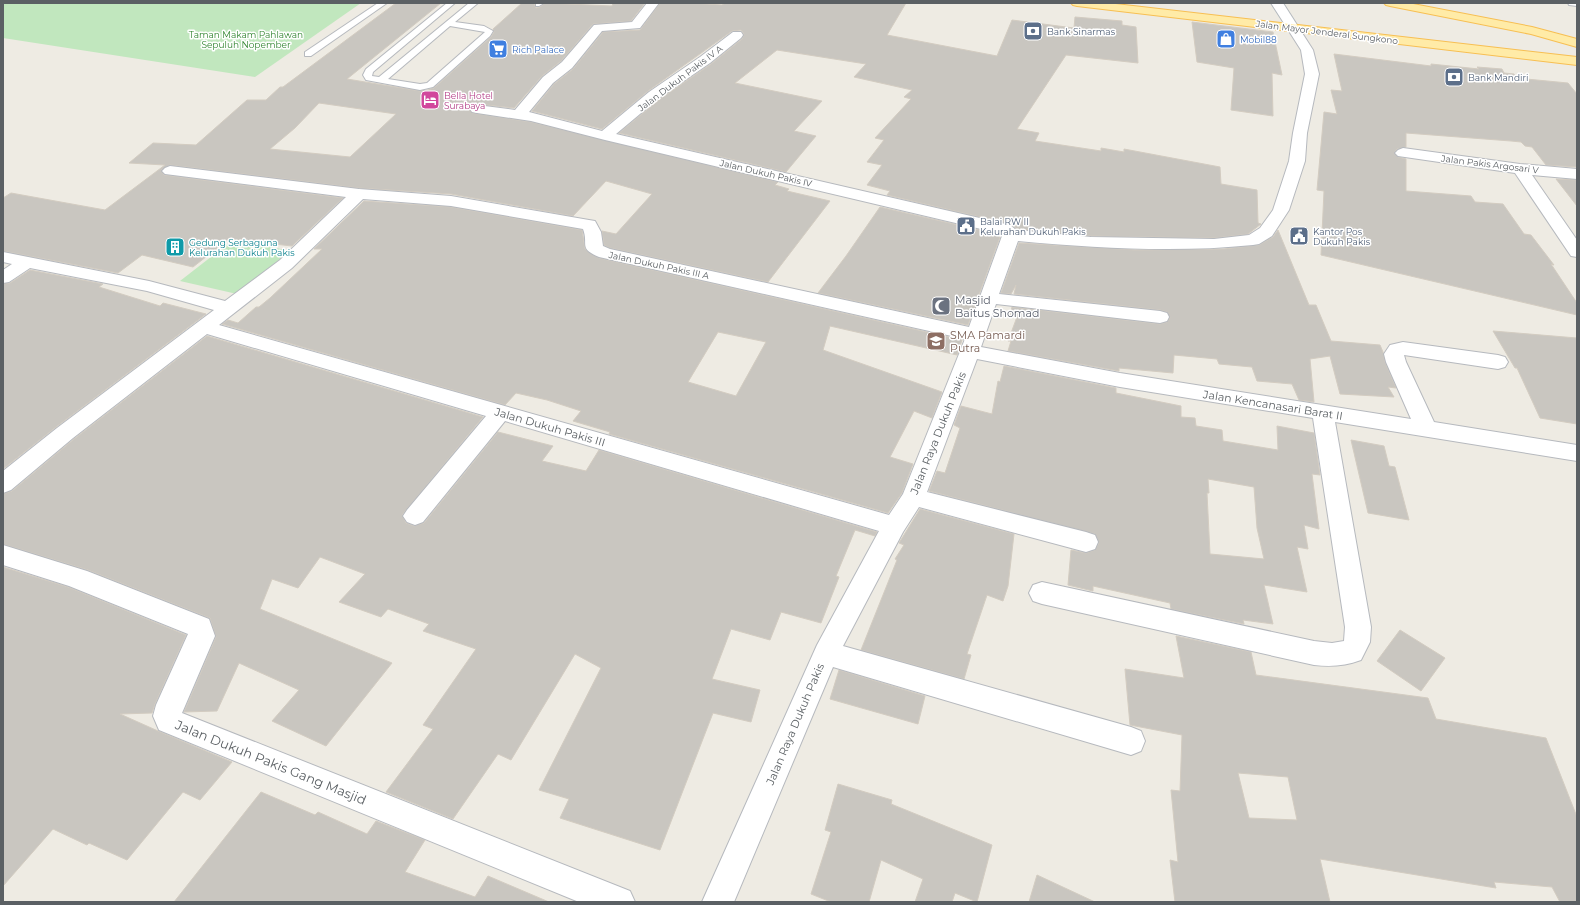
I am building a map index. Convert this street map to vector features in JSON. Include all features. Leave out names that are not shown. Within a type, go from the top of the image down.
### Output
[{"type":"main road","name":"Jalan Mayor Jenderal Sungkono","points":[[1077,3],[1577,61]]},
{"type":"main road","name":"Jalan Mayor Jenderal Sungkono","points":[[1172,3],[1577,49]]},
{"type":"main road","points":[[1390,3],[1532,31],[1577,43]]},
{"type":"street","points":[[522,113],[548,80],[567,65],[598,28],[636,25],[653,3]]},
{"type":"street","points":[[1011,235],[1091,242],[1214,244],[1254,240],[1266,232],[1281,210],[1297,161],[1300,133],[1312,74],[1307,50],[1277,3]]},
{"type":"street","name":"Jalan Dukuh Pakis IV A","points":[[605,136],[654,95],[705,60],[737,35]]},
{"type":"street","name":"Jalan Dukuh Pakis IV","points":[[477,109],[522,113],[605,136],[989,225],[1004,229],[1011,235]]},
{"type":"street","name":"Jalan Pakis Argosari V","points":[[1403,152],[1520,169],[1577,174]]},
{"type":"street","points":[[1520,169],[1577,252]]},
{"type":"street","points":[[170,171],[359,194]]},
{"type":"street","points":[[3,484],[65,433],[206,327],[286,264],[359,194]]},
{"type":"street","name":"Jalan Dukuh Pakis III A","points":[[359,194],[451,201],[589,225],[594,234],[593,245],[595,249],[605,253],[973,343]]},
{"type":"street","name":"Jalan Raya Dukuh Pakis","points":[[718,902],[826,653],[894,526],[913,497],[973,343],[1011,235]]},
{"type":"street","points":[[3,257],[149,286],[230,308]]},
{"type":"street","points":[[3,278],[27,262]]},
{"type":"street","points":[[989,298],[1160,317]]},
{"type":"street","name":"Jalan Dukuh Pakis III","points":[[206,327],[894,526]]},
{"type":"street","name":"Jalan Kencanasari Barat II","points":[[973,343],[1120,380],[1426,429],[1574,457]]},
{"type":"street","points":[[1426,429],[1396,362],[1394,354],[1397,350],[1403,348],[1498,362]]},
{"type":"street","points":[[415,516],[500,413]]},
{"type":"street","points":[[1042,593],[1314,653],[1332,655],[1352,652],[1357,642],[1358,627],[1323,413]]},
{"type":"street","points":[[913,497],[1086,542]]},
{"type":"street","name":"Jalan Dukuh Pakis Gang Masjid","points":[[3,555],[27,561],[89,583],[200,627],[202,636],[170,705],[167,716],[169,721],[619,902]]},
{"type":"street","points":[[826,653],[1131,741]]},
{"type":"lane","points":[[308,54],[383,3]]},
{"type":"lane","points":[[448,23],[484,28],[488,31],[487,34],[429,86],[420,87],[369,78],[367,73],[451,3]]},
{"type":"lane","points":[[382,80],[448,23],[474,3]]},
{"type":"lane","points":[[1572,3],[1577,4]]},
{"type":"green space","name":"Taman Makam Pahlawan Sepuluh Nopember","points":[[3,3],[361,3],[255,77],[3,38]]},
{"type":"green space","points":[[234,239],[290,251],[237,294],[180,281]]},
{"type":"building","points":[[396,3],[441,3],[347,79],[420,91],[428,90],[434,88],[491,37],[494,32],[493,29],[522,3],[534,3],[536,8],[545,3],[612,6],[613,3],[645,3],[631,21],[593,24],[561,61],[542,76],[514,108],[477,104],[471,105],[469,110],[472,113],[531,122],[778,182],[775,185],[789,189],[787,191],[830,201],[768,282],[610,248],[604,245],[602,231],[616,234],[652,194],[606,181],[573,216],[451,194],[359,188],[170,165],[161,170],[164,175],[343,198],[292,246],[229,239],[193,267],[142,255],[118,273],[3,251],[3,198],[11,193],[105,210],[165,165],[129,163],[153,143],[196,145],[247,100],[266,100],[280,87],[283,87]],"holes":[[[319,103],[396,114],[350,157],[270,149],[295,128]]]},
{"type":"building","points":[[660,3],[722,5],[725,3],[906,3],[887,35],[997,56],[1012,20],[1074,28],[1075,17],[1122,21],[1122,25],[1136,27],[1138,63],[1066,55],[1017,129],[1039,133],[1035,141],[1101,151],[1101,148],[1124,152],[1124,149],[1220,167],[1221,184],[1257,190],[1258,223],[1261,224],[1248,234],[1214,238],[1091,236],[1017,229],[1010,224],[887,195],[890,191],[867,185],[882,165],[867,162],[884,140],[875,138],[911,99],[904,97],[912,90],[854,77],[866,64],[777,50],[735,83],[822,101],[794,131],[816,136],[786,172],[619,133],[660,99],[711,64],[742,39],[744,34],[741,30],[732,31],[648,91],[602,129],[532,111],[554,84],[573,69],[603,32],[640,30]]},
{"type":"building","points":[[1192,22],[1273,32],[1282,75],[1272,73],[1273,116],[1231,110],[1234,68],[1197,62]]},
{"type":"building","points":[[1334,54],[1431,66],[1431,64],[1479,69],[1477,67],[1502,69],[1504,73],[1514,74],[1516,78],[1568,83],[1577,94],[1577,167],[1546,165],[1532,147],[1525,146],[1521,142],[1511,141],[1406,133],[1406,147],[1397,149],[1394,153],[1398,157],[1406,159],[1406,191],[1471,196],[1475,202],[1503,204],[1524,234],[1531,235],[1554,265],[1551,264],[1577,303],[1577,315],[1321,255],[1324,191],[1317,190],[1324,112],[1337,114],[1331,90],[1342,91]]},
{"type":"building","points":[[1556,179],[1577,180],[1577,206]]},
{"type":"building","points":[[364,201],[451,207],[582,230],[585,249],[599,258],[962,340],[957,355],[830,326],[823,350],[942,392],[932,418],[914,411],[890,457],[913,464],[902,493],[888,513],[609,434],[610,432],[573,421],[581,411],[547,400],[516,393],[505,405],[222,324],[228,320],[238,323],[256,307],[259,307],[322,249],[314,249]],"holes":[[[718,332],[766,342],[736,396],[688,382]]]},
{"type":"building","points":[[880,207],[997,234],[1000,237],[968,325],[818,293]]},
{"type":"building","points":[[1278,230],[1309,305],[1316,305],[1331,341],[1380,345],[1385,362],[1396,388],[1388,387],[1394,397],[1340,394],[1330,356],[1310,359],[1314,402],[1299,400],[1292,384],[1257,381],[1252,367],[1219,364],[1217,359],[1174,355],[1173,373],[1119,368],[1119,371],[1008,351],[1011,341],[1008,341],[1017,317],[1010,315],[1012,307],[1160,324],[1167,322],[1170,318],[1167,312],[1160,310],[1014,294],[1016,285],[1011,294],[1001,293],[1019,243],[1135,250],[1224,249],[1259,245],[1273,237]]},
{"type":"building","points":[[30,270],[103,284],[99,287],[160,306],[163,303],[206,314],[56,427],[3,469],[3,284],[10,283]]},
{"type":"building","points":[[1493,331],[1577,338],[1577,424],[1540,418],[1517,368],[1515,368]]},
{"type":"building","points":[[207,336],[483,417],[402,515],[406,523],[414,526],[424,523],[498,432],[553,446],[542,461],[586,471],[599,450],[877,532],[875,536],[855,530],[836,576],[839,577],[821,623],[781,612],[770,640],[731,629],[712,679],[760,690],[751,722],[713,713],[660,850],[560,818],[569,799],[539,790],[601,668],[575,654],[511,760],[498,754],[453,819],[386,792],[433,729],[423,725],[476,649],[423,631],[429,624],[388,609],[381,617],[339,602],[365,574],[320,557],[298,588],[272,579],[260,609],[392,663],[326,746],[272,721],[299,690],[239,663],[217,711],[184,712],[216,637],[210,618],[88,570],[3,544],[3,494],[12,491],[74,439]]},
{"type":"building","points":[[1004,366],[1116,388],[1116,393],[1181,406],[1181,417],[1195,418],[1196,426],[1222,430],[1223,441],[1278,450],[1277,426],[1314,433],[1320,475],[1312,474],[1319,529],[1304,525],[1308,549],[1297,547],[1307,592],[1264,585],[1273,624],[1243,620],[1244,624],[1171,609],[1170,603],[1093,586],[1093,591],[1068,585],[1071,550],[1086,553],[1095,550],[1099,543],[1095,534],[929,491],[937,471],[945,473],[960,428],[954,425],[961,406],[992,414],[998,381],[1000,382]],"holes":[[[1208,479],[1254,487],[1257,528],[1264,559],[1210,554],[1207,493],[1209,493]]]},
{"type":"building","points":[[1351,440],[1384,446],[1389,466],[1395,467],[1409,520],[1368,513]]},
{"type":"building","points":[[920,509],[1014,534],[1008,586],[1003,601],[987,595],[967,654],[971,655],[964,679],[861,650],[897,560],[895,559],[904,545],[899,543]]},
{"type":"building","points":[[3,567],[68,587],[186,635],[152,713],[120,714],[232,762],[200,800],[183,792],[127,860],[89,843],[87,845],[53,829],[3,886]]},
{"type":"building","points":[[1400,630],[1445,658],[1421,691],[1377,661]]},
{"type":"building","points":[[1176,636],[1251,652],[1256,675],[1428,698],[1436,719],[1546,738],[1577,817],[1577,902],[1560,902],[1552,887],[1494,882],[1496,888],[1320,859],[1330,902],[1175,902],[1170,860],[1178,862],[1171,790],[1180,791],[1182,735],[1130,725],[1125,669],[1184,678]],"holes":[[[1238,773],[1288,777],[1297,820],[1249,818]]]},
{"type":"building","points":[[839,670],[925,696],[918,724],[830,699]]},
{"type":"building","points":[[838,784],[892,800],[891,804],[992,845],[977,902],[955,893],[952,902],[915,902],[923,879],[881,860],[869,902],[831,902],[811,894],[831,832],[825,830]]},
{"type":"building","points":[[261,792],[315,815],[318,812],[367,834],[376,821],[425,840],[405,872],[475,897],[488,876],[549,902],[174,902]]},
{"type":"building","points":[[1037,875],[1095,902],[1029,902]]},
{"type":"place","name":"Bank Sinarmas","points":[[1033,31]]},
{"type":"place","name":"Mobil88","points":[[1226,39]]},
{"type":"place","name":"Rich Palace","points":[[498,49]]},
{"type":"place","name":"Bank Mandiri","points":[[1454,77]]},
{"type":"place","name":"Bella Hotel Surabaya","points":[[430,100]]},
{"type":"place","name":"Balai RW II Kelurahan Dukuh Pakis","points":[[966,226]]},
{"type":"place","name":"Kantor Pos Dukuh Pakis","points":[[1299,236]]},
{"type":"place","name":"Gedung Serbaguna Kelurahan Dukuh Pakis","points":[[175,247]]},
{"type":"place","name":"Masjid Baitus Shomad","points":[[941,306]]},
{"type":"place","name":"SMA Pamardi Putra","points":[[936,341]]}]
